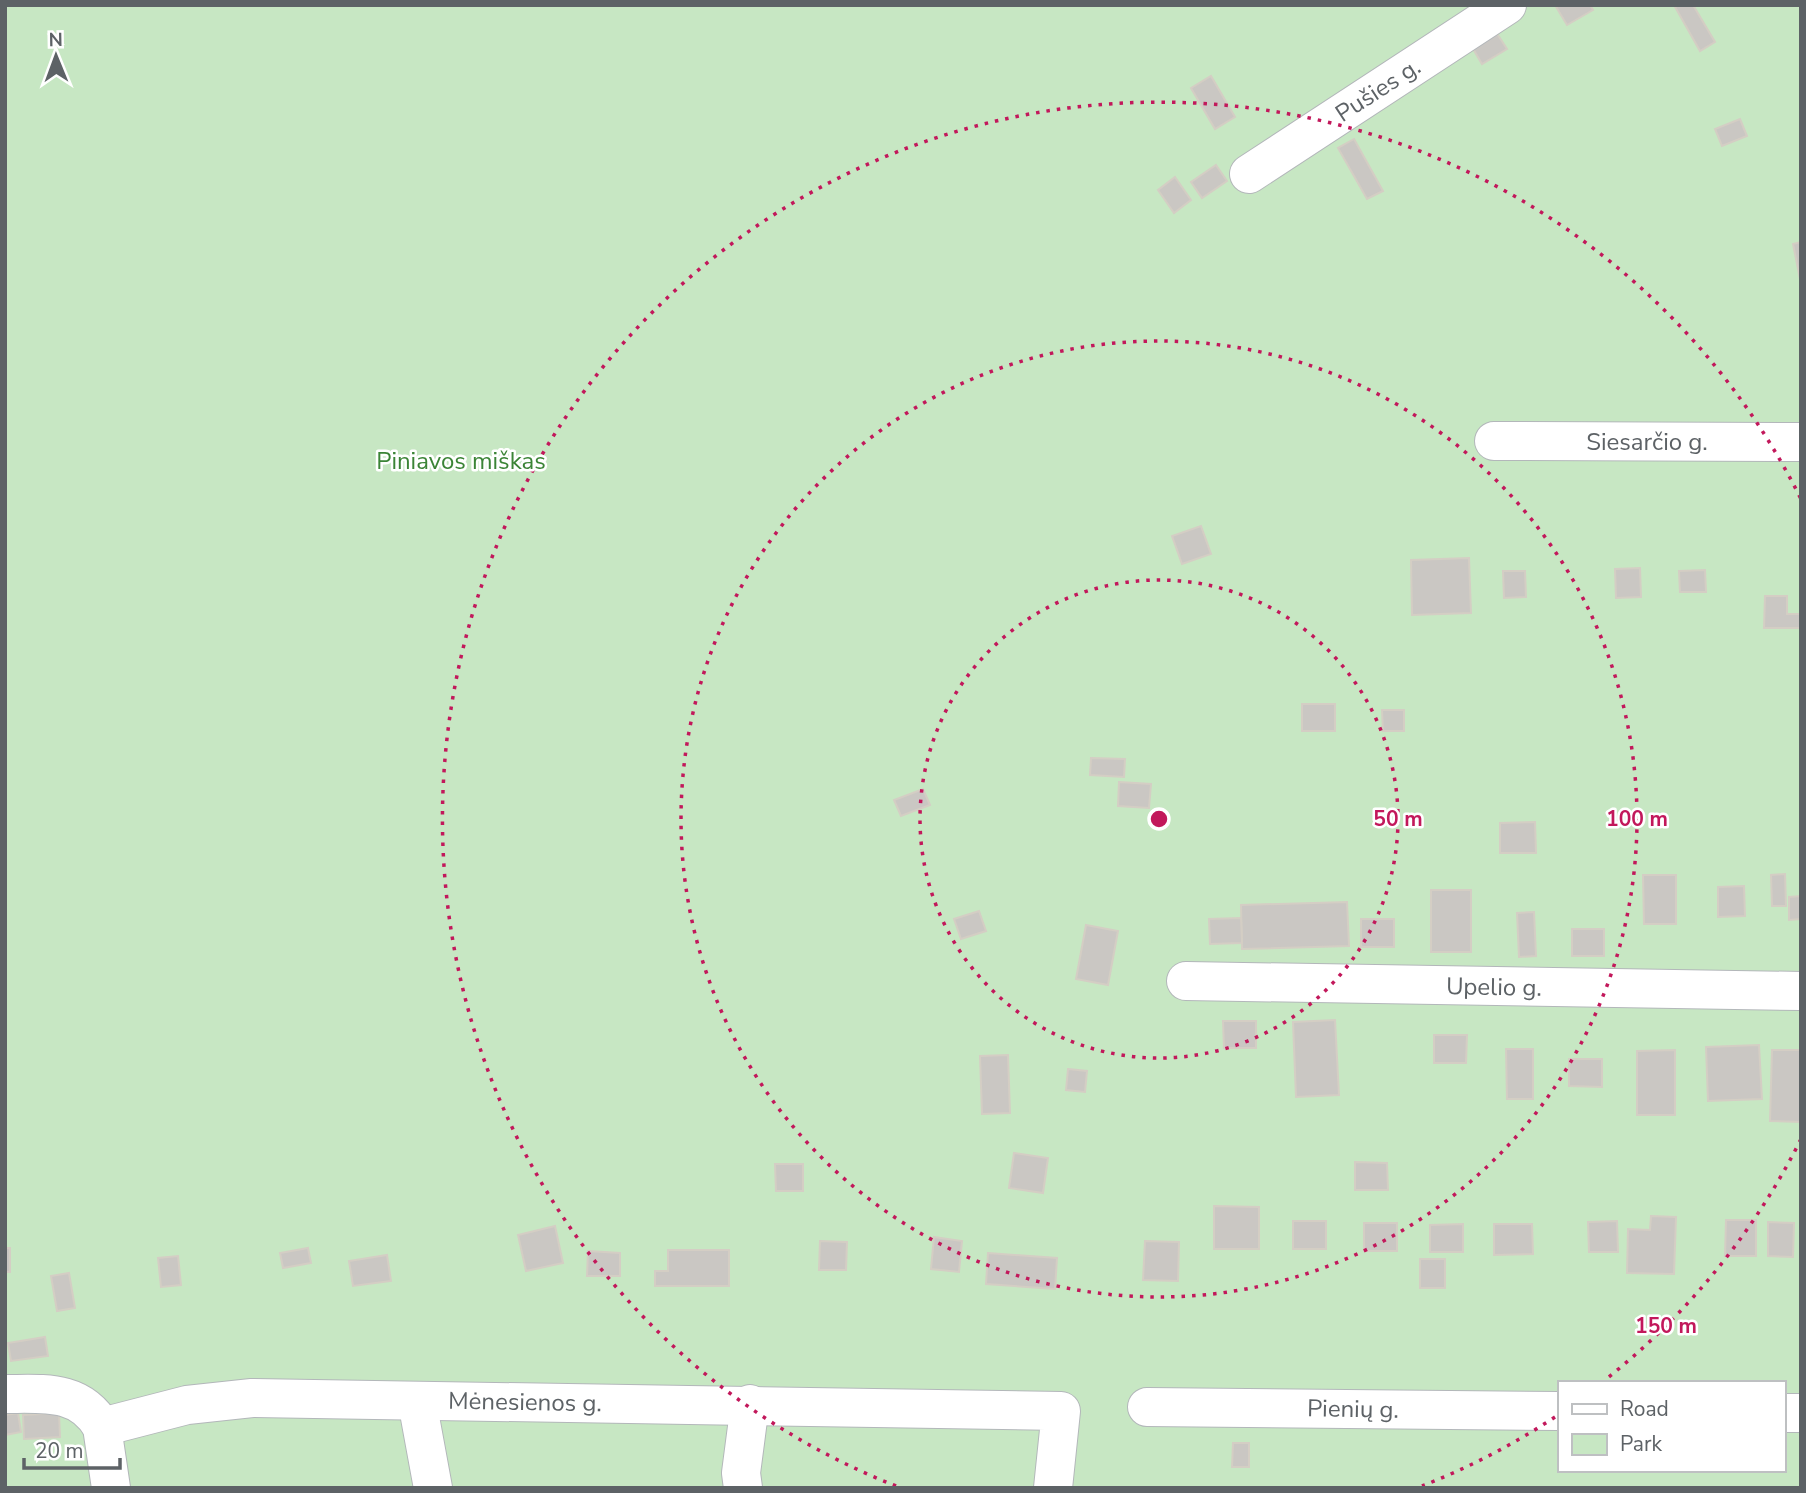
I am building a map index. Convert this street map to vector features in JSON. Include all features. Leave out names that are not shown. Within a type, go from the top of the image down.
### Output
[{"type":"street","name":"Pušies g.","points":[[1249,174],[1507,5]]},
{"type":"street","name":"Siesarčio g.","points":[[1494,441],[1801,442]]},
{"type":"street","name":"Upelio g.","points":[[1186,981],[1801,991]]},
{"type":"street","points":[[5,1394],[53,1394],[93,1411],[102,1427],[111,1488]]},
{"type":"street","name":"Mėnesienos g.","points":[[102,1427],[187,1405],[252,1398],[1061,1411],[1053,1488]]},
{"type":"street","points":[[417,1401],[433,1488]]},
{"type":"street","points":[[743,1488],[741,1473],[750,1404]]},
{"type":"street","name":"Pienių g.","points":[[1147,1407],[1558,1411]]},
{"type":"green space","name":"Piniavos miškas","points":[[5,5],[1801,5],[1801,1488],[5,1488]]},
{"type":"building","points":[[1555,5],[1590,5],[1593,10],[1567,25]]},
{"type":"building","points":[[1674,5],[1693,5],[1715,42],[1700,51]]},
{"type":"building","points":[[1496,32],[1507,49],[1482,64],[1472,47]]},
{"type":"building","points":[[1211,76],[1235,117],[1215,129],[1191,88]]},
{"type":"building","points":[[1740,119],[1747,136],[1722,146],[1715,129]]},
{"type":"building","points":[[1354,139],[1383,191],[1367,199],[1338,148]]},
{"type":"building","points":[[1216,165],[1227,181],[1202,198],[1191,182]]},
{"type":"building","points":[[1175,177],[1191,200],[1174,213],[1158,190]]},
{"type":"building","points":[[1801,242],[1801,279],[1800,279],[1793,244]]},
{"type":"building","points":[[1201,526],[1211,554],[1182,564],[1172,536]]},
{"type":"building","points":[[1469,558],[1471,613],[1412,615],[1411,560]]},
{"type":"building","points":[[1640,568],[1641,597],[1616,598],[1615,569]]},
{"type":"building","points":[[1705,570],[1706,592],[1680,592],[1679,571]]},
{"type":"building","points":[[1503,571],[1525,571],[1526,597],[1504,598]]},
{"type":"building","points":[[1765,596],[1787,596],[1787,614],[1801,614],[1801,628],[1764,628]]},
{"type":"building","points":[[1302,704],[1335,704],[1335,731],[1302,731]]},
{"type":"building","points":[[1382,710],[1404,710],[1404,731],[1383,731]]},
{"type":"building","points":[[1091,758],[1125,759],[1124,777],[1090,775]]},
{"type":"building","points":[[1119,782],[1151,784],[1149,808],[1118,806]]},
{"type":"building","points":[[923,789],[930,805],[901,816],[894,800]]},
{"type":"building","points":[[1535,822],[1536,853],[1500,853],[1500,823]]},
{"type":"building","points":[[1785,874],[1786,906],[1772,906],[1771,875]]},
{"type":"building","points":[[1643,875],[1676,875],[1676,924],[1644,924]]},
{"type":"building","points":[[1744,886],[1745,916],[1718,917],[1718,887]]},
{"type":"building","points":[[1431,890],[1471,890],[1471,952],[1431,952]]},
{"type":"building","points":[[1801,896],[1801,919],[1789,920],[1789,897]]},
{"type":"building","points":[[1347,902],[1349,946],[1242,949],[1241,905]]},
{"type":"building","points":[[979,911],[986,931],[961,939],[954,919]]},
{"type":"building","points":[[1534,912],[1536,956],[1519,957],[1517,913]]},
{"type":"building","points":[[1241,918],[1242,943],[1210,944],[1209,919]]},
{"type":"building","points":[[1361,919],[1394,919],[1394,947],[1361,947]]},
{"type":"building","points":[[1086,925],[1118,931],[1108,985],[1076,979]]},
{"type":"building","points":[[1572,929],[1604,929],[1604,956],[1572,956]]},
{"type":"building","points":[[1335,1020],[1339,1095],[1296,1097],[1293,1022]]},
{"type":"building","points":[[1223,1021],[1256,1021],[1256,1048],[1224,1048]]},
{"type":"building","points":[[1434,1035],[1467,1035],[1466,1063],[1434,1063]]},
{"type":"building","points":[[1759,1045],[1762,1099],[1708,1101],[1706,1047]]},
{"type":"building","points":[[1506,1049],[1533,1049],[1533,1099],[1507,1099]]},
{"type":"building","points":[[1675,1050],[1675,1115],[1637,1115],[1637,1051]]},
{"type":"building","points":[[1772,1050],[1801,1050],[1801,1122],[1770,1121]]},
{"type":"building","points":[[1008,1055],[1010,1113],[982,1114],[980,1056]]},
{"type":"building","points":[[1569,1059],[1602,1059],[1602,1087],[1569,1086]]},
{"type":"building","points":[[1068,1069],[1087,1071],[1085,1092],[1066,1090]]},
{"type":"building","points":[[1014,1153],[1048,1158],[1043,1193],[1009,1188]]},
{"type":"building","points":[[1355,1162],[1387,1163],[1388,1190],[1355,1190]]},
{"type":"building","points":[[775,1164],[803,1164],[803,1191],[776,1191]]},
{"type":"building","points":[[1214,1206],[1259,1207],[1259,1249],[1214,1249]]},
{"type":"building","points":[[1651,1216],[1676,1217],[1674,1274],[1627,1273],[1628,1229],[1650,1230]]},
{"type":"building","points":[[1726,1220],[1756,1220],[1756,1256],[1725,1256]]},
{"type":"building","points":[[1293,1221],[1326,1221],[1326,1249],[1293,1249]]},
{"type":"building","points":[[1617,1221],[1618,1252],[1589,1252],[1588,1222]]},
{"type":"building","points":[[1768,1222],[1794,1223],[1793,1257],[1768,1256]]},
{"type":"building","points":[[1364,1223],[1397,1223],[1397,1251],[1364,1251]]},
{"type":"building","points":[[1463,1224],[1463,1252],[1430,1252],[1430,1225]]},
{"type":"building","points":[[1494,1224],[1532,1224],[1533,1254],[1494,1255]]},
{"type":"building","points":[[555,1226],[563,1263],[526,1271],[518,1235]]},
{"type":"building","points":[[934,1237],[962,1241],[959,1272],[931,1269]]},
{"type":"building","points":[[820,1241],[847,1242],[846,1270],[819,1270]]},
{"type":"building","points":[[1145,1241],[1179,1242],[1178,1281],[1143,1280]]},
{"type":"building","points":[[5,1248],[10,1248],[10,1272],[5,1272]]},
{"type":"building","points":[[308,1248],[311,1263],[283,1268],[280,1253]]},
{"type":"building","points":[[668,1250],[729,1250],[729,1286],[655,1286],[655,1271],[668,1271]]},
{"type":"building","points":[[588,1251],[620,1253],[620,1276],[587,1276]]},
{"type":"building","points":[[988,1253],[1057,1258],[1055,1289],[986,1284]]},
{"type":"building","points":[[387,1255],[391,1281],[353,1286],[349,1261]]},
{"type":"building","points":[[178,1256],[181,1285],[161,1287],[158,1258]]},
{"type":"building","points":[[1420,1259],[1445,1259],[1445,1288],[1420,1288]]},
{"type":"building","points":[[69,1273],[75,1308],[57,1311],[51,1276]]},
{"type":"building","points":[[45,1337],[48,1356],[11,1361],[8,1343]]},
{"type":"building","points":[[18,1413],[21,1432],[5,1435],[5,1415]]},
{"type":"building","points":[[59,1413],[60,1437],[24,1439],[23,1415]]},
{"type":"building","points":[[1233,1443],[1249,1443],[1249,1467],[1232,1467]]}]
